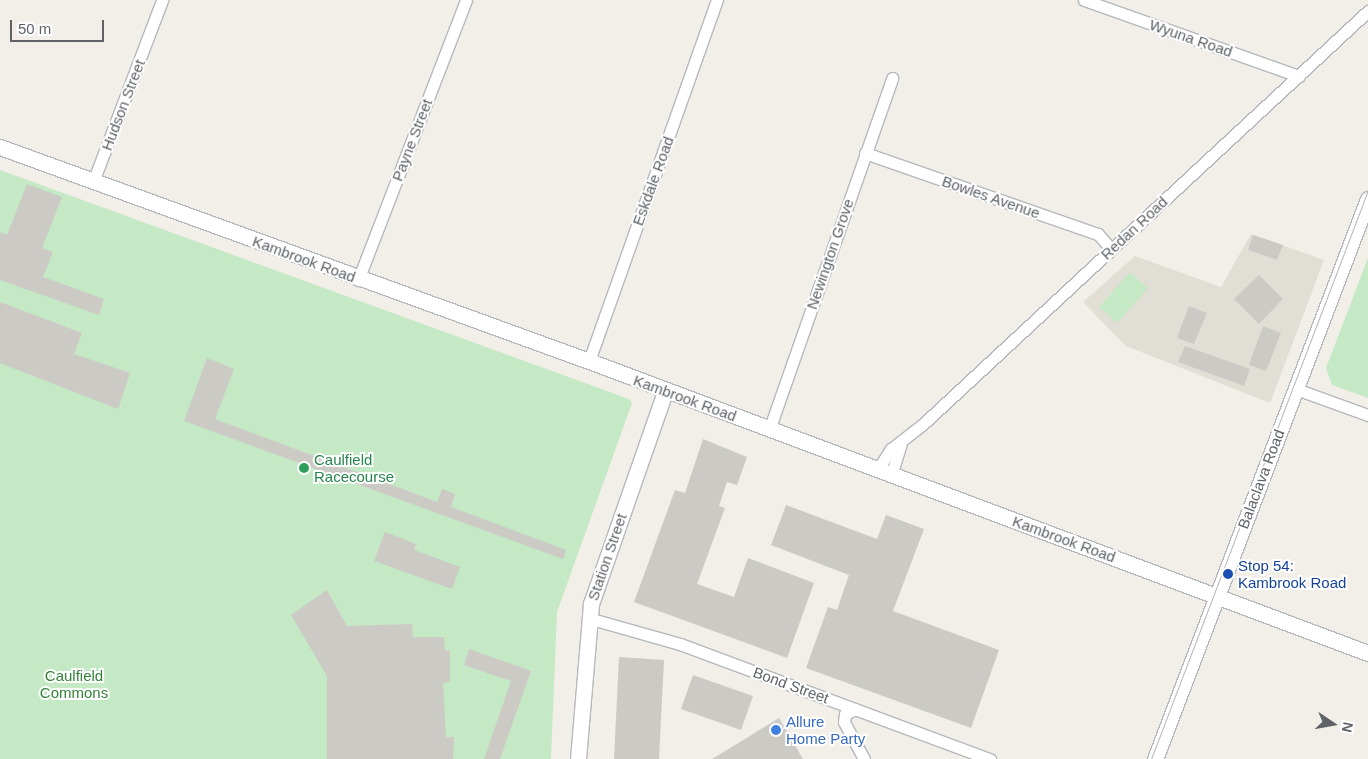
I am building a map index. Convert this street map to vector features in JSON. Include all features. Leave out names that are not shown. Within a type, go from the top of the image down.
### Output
[{"type":"street","name":"Hudson Street","points":[[93,182],[162,0]]},
{"type":"street","name":"Payne Street","points":[[358,280],[466,0]]},
{"type":"street","name":"Eskdale Road","points":[[589,361],[717,0]]},
{"type":"street","name":"Wyuna Road","points":[[1084,0],[1299,76]]},
{"type":"street","name":"Redan Road","points":[[884,473],[884,456],[901,444],[1368,11]]},
{"type":"street","name":"Newington Grove","points":[[769,430],[892,78]]},
{"type":"street","name":"Kambrook Road","points":[[0,147],[358,280],[589,361],[665,392],[1368,653]]},
{"type":"street","name":"Bowles Avenue","points":[[865,153],[1098,234],[1111,250]]},
{"type":"street","name":"Balaclava Road","points":[[1155,759],[1368,199]]},
{"type":"street","points":[[1296,389],[1368,415]]},
{"type":"street","name":"Station Street","points":[[578,759],[588,618],[599,576],[665,392]]},
{"type":"street","name":"Bond Street","points":[[588,618],[680,644],[990,759]]},
{"type":"street","points":[[855,709],[846,713],[844,722],[864,759]]},
{"type":"shaded area","points":[[1251,234],[1324,260],[1270,403],[1126,346],[1083,302],[1135,256],[1221,287]]},
{"type":"green space","name":"Caulfield Racecourse","points":[[0,170],[629,399],[632,403],[557,612],[551,759],[0,759]]},
{"type":"green space","points":[[1368,258],[1368,398],[1332,385],[1326,368]]},
{"type":"green space","points":[[1130,272],[1148,288],[1117,323],[1099,307]]},
{"type":"building","points":[[27,184],[62,197],[42,248],[53,252],[43,277],[104,299],[99,315],[0,280],[0,232],[7,235]]},
{"type":"building","points":[[1253,235],[1283,245],[1277,260],[1248,250]]},
{"type":"building","points":[[1259,275],[1283,299],[1259,324],[1234,299]]},
{"type":"building","points":[[0,302],[82,333],[74,354],[130,373],[118,409],[0,363]]},
{"type":"building","points":[[1189,306],[1207,313],[1194,344],[1177,338]]},
{"type":"building","points":[[1263,326],[1281,333],[1266,371],[1249,365]]},
{"type":"building","points":[[1185,346],[1250,369],[1244,386],[1178,362]]},
{"type":"building","points":[[207,358],[234,369],[215,419],[437,502],[442,489],[455,494],[451,507],[566,550],[563,559],[184,421]]},
{"type":"building","points":[[703,439],[747,457],[737,485],[727,482],[719,506],[725,508],[697,584],[734,597],[748,558],[814,583],[787,658],[634,602],[675,490],[685,493]]},
{"type":"building","points":[[786,505],[877,539],[886,515],[924,529],[893,611],[999,650],[971,728],[806,668],[828,607],[837,610],[849,575],[771,545]]},
{"type":"building","points":[[385,532],[416,544],[414,550],[460,567],[452,589],[374,561]]},
{"type":"building","points":[[327,590],[347,626],[412,624],[413,637],[444,637],[445,651],[450,650],[450,682],[443,683],[446,737],[454,737],[453,759],[327,759],[327,676],[291,615]]},
{"type":"building","points":[[469,649],[531,671],[500,759],[484,759],[511,681],[464,665]]},
{"type":"building","points":[[619,657],[664,660],[659,759],[614,759]]},
{"type":"building","points":[[693,675],[753,696],[741,730],[681,709]]},
{"type":"building","points":[[779,718],[803,759],[712,759],[740,742]]},
{"type":"tram line","points":[[1151,759],[1368,190]]},
{"type":"place","name":"Caulfield Racecourse","points":[[304,468]]},
{"type":"place","name":"Stop 54: Kambrook Road","points":[[1228,574]]},
{"type":"place","name":"Allure Home Party","points":[[776,730]]},
{"type":"park label","name":"Caulfield Commons","points":[[74,684]]}]
